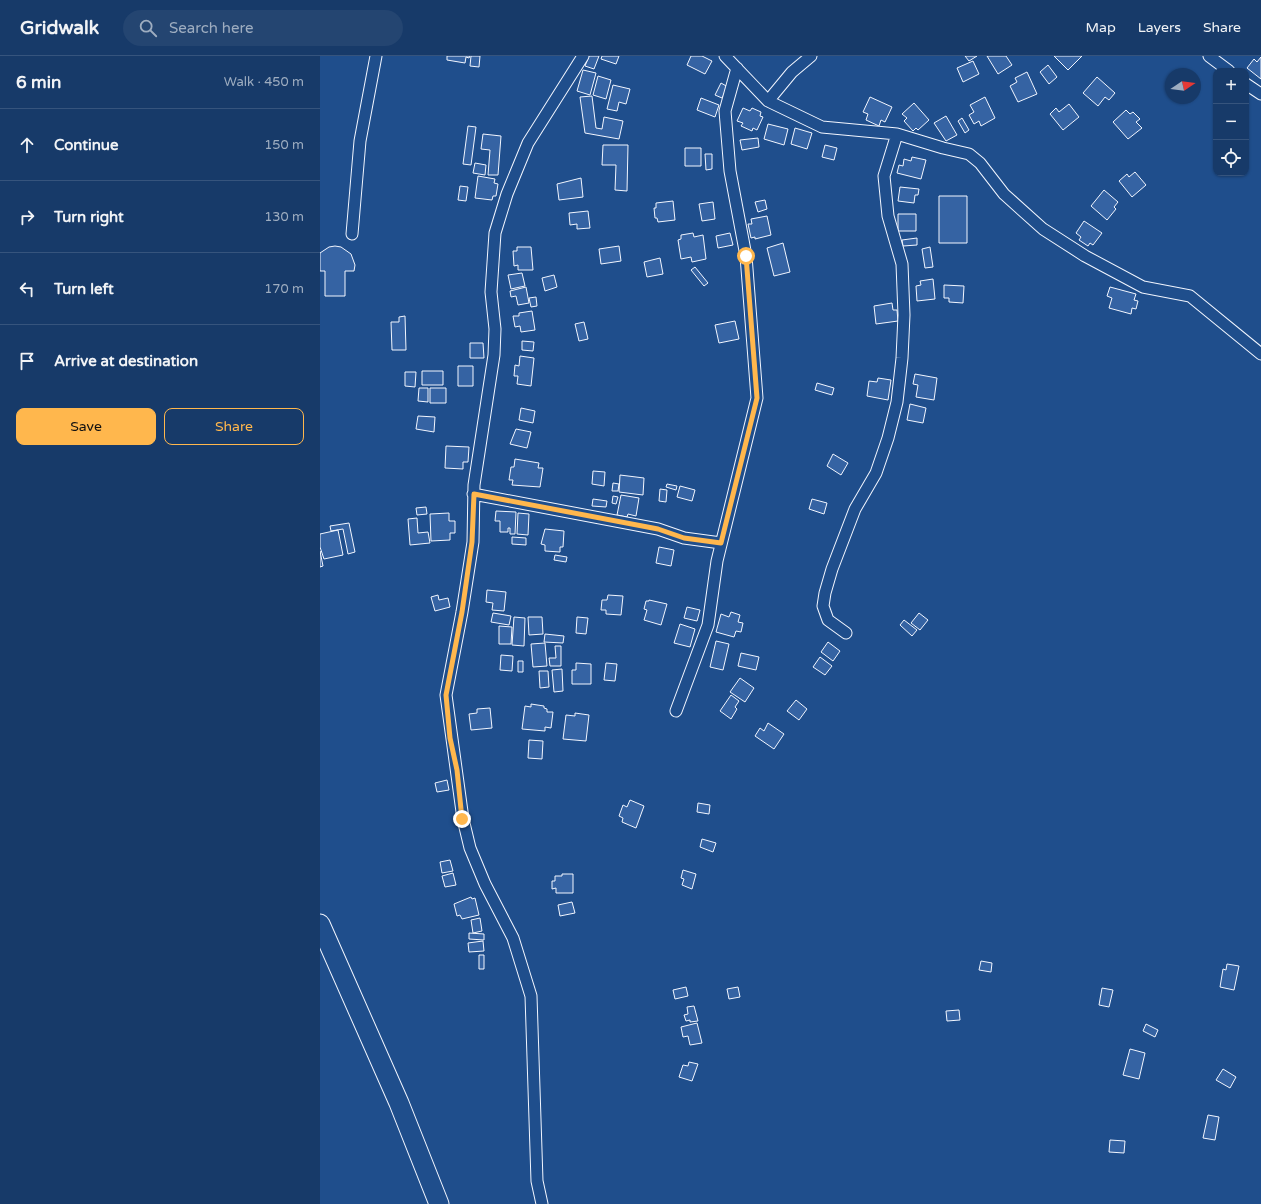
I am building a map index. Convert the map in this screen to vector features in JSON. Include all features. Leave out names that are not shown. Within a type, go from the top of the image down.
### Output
[{"type":"highway","points":[[320,924],[399,1103],[439,1204]]},
{"type":"street","points":[[352,234],[360,141],[376,56]]},
{"type":"street","points":[[542,1204],[537,1182],[531,996],[513,938],[485,884],[470,848],[462,819],[457,770],[450,738],[446,695],[462,612],[472,542],[474,494],[494,355],[495,329],[491,292],[495,233],[507,194],[528,143],[583,56]]},
{"type":"street","points":[[725,56],[768,101],[822,127],[897,134],[942,148],[969,154],[980,163],[1004,194],[1043,229],[1085,256],[1143,287],[1190,296],[1261,354]]},
{"type":"street","points":[[768,101],[792,72],[811,56]]},
{"type":"street","points":[[1209,56],[1225,68]]},
{"type":"street","points":[[676,711],[708,625],[716,560],[757,398],[746,256],[730,171],[725,111],[737,68]]},
{"type":"street","points":[[1249,86],[1261,94]]},
{"type":"street","points":[[846,633],[828,620],[823,606],[825,593],[832,569],[855,509],[876,473],[883,452],[897,402],[902,358],[904,315],[902,264],[888,216],[884,176],[897,134]]},
{"type":"street","points":[[474,494],[658,529],[684,538],[721,543]]},
{"type":"building","points":[[447,56],[470,56],[469,58],[466,57],[465,63],[447,60]]},
{"type":"building","points":[[471,56],[480,56],[479,67],[470,66]]},
{"type":"building","points":[[589,56],[599,56],[594,69],[585,66]]},
{"type":"building","points":[[602,56],[619,56],[616,64],[601,59]]},
{"type":"building","points":[[691,56],[702,56],[712,61],[705,74],[687,65]]},
{"type":"building","points":[[965,56],[977,56],[969,61]]},
{"type":"building","points":[[987,56],[1006,56],[1012,65],[998,74]]},
{"type":"building","points":[[1054,56],[1082,56],[1068,70]]},
{"type":"building","points":[[1261,57],[1261,79],[1249,68],[1247,68],[1254,59],[1257,62]]},
{"type":"building","points":[[973,61],[979,74],[963,82],[957,68]]},
{"type":"building","points":[[1048,65],[1057,77],[1049,84],[1040,72]]},
{"type":"building","points":[[583,70],[596,73],[590,95],[577,91]]},
{"type":"building","points":[[1027,72],[1037,94],[1018,102],[1010,86],[1017,82],[1015,78]]},
{"type":"building","points":[[598,76],[611,80],[606,99],[593,95]]},
{"type":"building","points":[[1097,77],[1115,93],[1109,100],[1105,97],[1098,106],[1083,93]]},
{"type":"building","points":[[721,83],[728,87],[722,98],[715,95]]},
{"type":"building","points":[[613,85],[630,89],[626,104],[619,102],[617,111],[607,109]]},
{"type":"building","points":[[592,96],[596,128],[602,129],[604,117],[623,121],[619,139],[585,133],[580,97]]},
{"type":"building","points":[[870,97],[892,107],[885,122],[881,120],[879,126],[866,120],[868,114],[863,112]]},
{"type":"building","points":[[985,97],[995,118],[981,126],[979,121],[974,124],[969,115],[974,112],[970,105]]},
{"type":"building","points":[[701,98],[719,105],[715,117],[697,110]]},
{"type":"building","points":[[914,103],[929,120],[918,130],[916,128],[913,131],[904,121],[907,118],[902,114]]},
{"type":"building","points":[[1069,104],[1079,117],[1063,130],[1050,114],[1056,108],[1059,112]]},
{"type":"building","points":[[743,108],[750,111],[752,108],[761,112],[760,116],[763,117],[757,130],[753,128],[752,131],[741,126],[743,123],[737,121]]},
{"type":"building","points":[[1126,110],[1130,114],[1133,112],[1140,119],[1136,122],[1142,128],[1128,139],[1113,122]]},
{"type":"building","points":[[946,116],[957,135],[946,141],[934,123]]},
{"type":"building","points":[[962,118],[969,130],[965,133],[958,121]]},
{"type":"building","points":[[768,124],[788,129],[784,145],[764,139]]},
{"type":"building","points":[[468,126],[476,127],[471,165],[463,164]]},
{"type":"building","points":[[795,128],[812,133],[807,149],[791,144]]},
{"type":"building","points":[[483,134],[501,136],[498,175],[488,175],[490,150],[481,149]]},
{"type":"building","points":[[758,138],[759,147],[742,150],[740,140]]},
{"type":"building","points":[[603,145],[628,145],[627,191],[615,190],[616,165],[602,165]]},
{"type":"building","points":[[825,145],[837,148],[834,160],[822,157]]},
{"type":"building","points":[[685,148],[701,148],[701,166],[685,166]]},
{"type":"building","points":[[705,154],[712,154],[712,169],[706,170]]},
{"type":"building","points":[[912,157],[926,160],[921,179],[897,173],[899,165],[903,166],[904,159],[911,161]]},
{"type":"building","points":[[475,163],[486,165],[485,175],[473,173]]},
{"type":"building","points":[[1135,172],[1146,185],[1132,197],[1119,181],[1127,174],[1129,177]]},
{"type":"building","points":[[478,176],[495,179],[494,183],[498,184],[496,196],[493,196],[492,200],[475,198]]},
{"type":"building","points":[[581,178],[583,197],[559,200],[557,184]]},
{"type":"building","points":[[460,186],[468,187],[466,201],[458,200]]},
{"type":"building","points":[[900,187],[919,189],[918,195],[915,195],[914,203],[898,201]]},
{"type":"building","points":[[1104,190],[1118,202],[1114,207],[1116,209],[1107,220],[1091,206]]},
{"type":"building","points":[[939,196],[967,196],[967,243],[939,243]]},
{"type":"building","points":[[765,200],[767,209],[758,212],[755,202]]},
{"type":"building","points":[[673,201],[675,220],[658,222],[657,218],[655,218],[654,208],[656,208],[656,203]]},
{"type":"building","points":[[713,202],[715,219],[702,221],[699,204]]},
{"type":"building","points":[[588,211],[590,228],[577,229],[577,224],[570,225],[569,213]]},
{"type":"building","points":[[898,214],[916,214],[916,231],[898,231]]},
{"type":"building","points":[[767,216],[771,235],[755,239],[755,237],[751,238],[748,224],[752,224],[751,219]]},
{"type":"building","points":[[1084,221],[1102,233],[1093,245],[1090,243],[1088,246],[1079,240],[1081,237],[1076,233]]},
{"type":"building","points":[[693,233],[694,237],[703,235],[706,259],[692,262],[691,257],[681,259],[678,240],[681,239],[681,235]]},
{"type":"building","points":[[730,233],[733,245],[718,248],[716,236]]},
{"type":"building","points":[[917,238],[917,245],[903,246],[902,240]]},
{"type":"building","points":[[783,243],[790,272],[774,276],[767,248]]},
{"type":"building","points":[[619,246],[621,261],[601,264],[599,249]]},
{"type":"building","points":[[329,247],[341,247],[351,254],[355,265],[354,271],[345,271],[345,296],[325,296],[325,271],[320,271],[320,253]]},
{"type":"building","points":[[517,247],[531,247],[533,270],[518,270],[518,265],[514,266],[513,251],[517,251]]},
{"type":"building","points":[[930,247],[933,267],[925,268],[922,249]]},
{"type":"building","points":[[660,258],[663,274],[647,277],[644,262]]},
{"type":"building","points":[[695,267],[708,283],[704,286],[691,270]]},
{"type":"building","points":[[522,273],[525,286],[511,289],[508,275]]},
{"type":"building","points":[[554,275],[557,287],[545,291],[542,278]]},
{"type":"building","points":[[933,279],[935,299],[917,301],[916,286],[921,285],[920,281]]},
{"type":"building","points":[[944,285],[964,286],[963,303],[949,302],[949,298],[944,298]]},
{"type":"building","points":[[526,287],[529,303],[518,305],[516,296],[511,297],[510,291]]},
{"type":"building","points":[[1110,287],[1136,294],[1134,300],[1138,301],[1136,309],[1132,308],[1131,314],[1109,308],[1112,298],[1107,296]]},
{"type":"building","points":[[536,297],[537,306],[531,307],[529,298]]},
{"type":"building","points":[[892,303],[893,310],[897,310],[898,321],[876,324],[874,306]]},
{"type":"building","points":[[532,311],[535,330],[521,332],[520,326],[515,327],[513,316],[519,316],[519,313]]},
{"type":"building","points":[[405,316],[406,350],[392,350],[391,322],[399,322],[399,317]]},
{"type":"building","points":[[735,321],[739,339],[719,343],[715,325]]},
{"type":"building","points":[[584,322],[588,339],[579,341],[575,324]]},
{"type":"building","points":[[522,341],[534,342],[533,351],[522,350]]},
{"type":"building","points":[[470,343],[483,343],[484,358],[470,358]]},
{"type":"building","points":[[520,356],[534,358],[531,386],[517,384],[518,376],[514,376],[515,365],[519,366]]},
{"type":"building","points":[[458,366],[473,366],[473,386],[458,386]]},
{"type":"building","points":[[422,371],[443,371],[443,385],[422,385]]},
{"type":"building","points":[[405,372],[416,372],[415,387],[405,386]]},
{"type":"building","points":[[915,374],[937,378],[934,400],[916,397],[918,385],[913,384]]},
{"type":"building","points":[[878,378],[891,380],[888,400],[867,396],[869,381],[877,382]]},
{"type":"building","points":[[817,383],[834,388],[832,395],[815,390]]},
{"type":"building","points":[[419,388],[428,388],[428,402],[418,401]]},
{"type":"building","points":[[430,388],[446,388],[446,403],[430,403]]},
{"type":"building","points":[[910,404],[926,408],[923,423],[907,420]]},
{"type":"building","points":[[521,408],[535,411],[533,423],[519,420]]},
{"type":"building","points":[[418,416],[435,417],[434,432],[416,429]]},
{"type":"building","points":[[516,429],[531,432],[527,448],[510,444]]},
{"type":"building","points":[[446,446],[469,447],[468,462],[463,462],[463,469],[445,468]]},
{"type":"building","points":[[833,454],[848,463],[841,475],[827,466]]},
{"type":"building","points":[[515,459],[539,463],[538,468],[543,468],[540,487],[512,485],[513,480],[509,480],[511,467],[514,467]]},
{"type":"building","points":[[593,471],[605,472],[604,486],[592,484]]},
{"type":"building","points":[[620,475],[644,478],[643,495],[619,492]]},
{"type":"building","points":[[613,483],[619,484],[618,491],[612,491]]},
{"type":"building","points":[[667,484],[677,486],[676,490],[666,487]]},
{"type":"building","points":[[680,486],[695,490],[692,501],[677,497]]},
{"type":"building","points":[[660,489],[667,490],[666,502],[659,501]]},
{"type":"building","points":[[621,495],[639,498],[636,516],[628,514],[627,517],[617,515]]},
{"type":"building","points":[[613,496],[618,497],[616,504],[612,503]]},
{"type":"building","points":[[593,499],[607,501],[606,507],[592,506]]},
{"type":"building","points":[[812,499],[827,503],[824,514],[809,509]]},
{"type":"building","points":[[426,507],[427,514],[417,515],[416,508]]},
{"type":"building","points":[[496,511],[516,512],[515,534],[510,534],[510,528],[508,528],[508,532],[500,532],[500,521],[495,521]]},
{"type":"building","points":[[449,513],[449,521],[455,521],[455,533],[450,533],[450,540],[431,541],[430,514]]},
{"type":"building","points":[[518,513],[529,514],[528,535],[517,534]]},
{"type":"building","points":[[417,518],[418,533],[428,532],[430,543],[410,545],[408,519]]},
{"type":"building","points":[[349,523],[355,552],[348,554],[343,529],[331,531],[330,526]]},
{"type":"building","points":[[545,529],[564,531],[563,547],[560,547],[560,552],[545,551],[545,545],[541,544]]},
{"type":"building","points":[[338,530],[343,555],[324,559],[320,547],[320,534]]},
{"type":"building","points":[[512,537],[526,538],[526,545],[512,544]]},
{"type":"building","points":[[659,547],[674,550],[671,566],[656,563]]},
{"type":"building","points":[[320,551],[323,566],[320,567]]},
{"type":"building","points":[[555,555],[567,557],[566,562],[554,560]]},
{"type":"building","points":[[487,590],[506,592],[504,611],[492,610],[493,603],[486,602]]},
{"type":"building","points":[[438,595],[439,600],[448,598],[450,607],[435,611],[431,597]]},
{"type":"building","points":[[608,595],[623,596],[621,615],[606,614],[606,610],[601,610],[602,600],[607,600]]},
{"type":"building","points":[[649,600],[667,604],[661,625],[644,620],[647,610],[644,609],[646,601]]},
{"type":"building","points":[[687,607],[700,610],[697,621],[684,618]]},
{"type":"building","points":[[731,612],[740,615],[738,622],[743,623],[741,632],[736,631],[734,637],[716,632],[721,614],[729,617]]},
{"type":"building","points":[[493,613],[511,616],[509,625],[491,622]]},
{"type":"building","points":[[919,613],[928,620],[920,630],[911,623]]},
{"type":"building","points":[[514,617],[525,618],[524,646],[512,645]]},
{"type":"building","points":[[528,617],[542,617],[543,634],[529,635]]},
{"type":"building","points":[[577,617],[588,618],[586,634],[576,633]]},
{"type":"building","points":[[904,620],[917,630],[912,636],[900,625]]},
{"type":"building","points":[[680,624],[695,629],[690,647],[674,643]]},
{"type":"building","points":[[499,626],[512,627],[511,644],[499,644]]},
{"type":"building","points":[[545,634],[564,636],[563,643],[544,642]]},
{"type":"building","points":[[716,641],[729,644],[723,670],[710,667]]},
{"type":"building","points":[[828,642],[840,651],[833,661],[821,652]]},
{"type":"building","points":[[545,643],[547,666],[533,667],[531,644]]},
{"type":"building","points":[[555,646],[561,646],[561,666],[550,666],[549,658],[556,658]]},
{"type":"building","points":[[741,653],[759,657],[756,670],[738,666]]},
{"type":"building","points":[[501,655],[513,656],[512,671],[500,670]]},
{"type":"building","points":[[820,657],[832,666],[825,675],[813,667]]},
{"type":"building","points":[[518,661],[523,661],[523,672],[518,672]]},
{"type":"building","points":[[576,663],[591,664],[591,684],[572,684],[572,670],[576,670]]},
{"type":"building","points":[[606,663],[617,664],[615,681],[604,680]]},
{"type":"building","points":[[562,669],[563,691],[554,692],[552,670]]},
{"type":"building","points":[[539,671],[548,671],[549,687],[540,688]]},
{"type":"building","points":[[740,678],[754,688],[745,702],[730,692]]},
{"type":"building","points":[[731,695],[739,701],[735,707],[737,709],[731,719],[720,711]]},
{"type":"building","points":[[796,700],[807,709],[799,720],[787,711]]},
{"type":"building","points":[[531,704],[544,706],[544,708],[547,709],[547,712],[553,712],[551,728],[545,727],[545,731],[522,729],[525,706],[531,707]]},
{"type":"building","points":[[490,708],[492,728],[471,730],[469,714],[477,713],[477,709]]},
{"type":"building","points":[[575,713],[589,715],[586,741],[563,739],[566,715],[575,716]]},
{"type":"building","points":[[768,723],[784,734],[774,749],[755,736],[760,728],[764,731]]},
{"type":"building","points":[[529,740],[543,741],[542,759],[528,758]]},
{"type":"building","points":[[447,780],[449,790],[437,792],[435,783]]},
{"type":"building","points":[[630,800],[644,806],[636,828],[622,822],[623,818],[619,816],[623,805],[627,807]]},
{"type":"building","points":[[698,803],[710,805],[709,814],[697,812]]},
{"type":"building","points":[[702,839],[716,843],[713,852],[700,847]]},
{"type":"building","points":[[450,860],[453,871],[442,873],[440,862]]},
{"type":"building","points":[[683,870],[696,874],[692,889],[682,885],[684,879],[681,878]]},
{"type":"building","points":[[453,873],[456,885],[445,887],[442,876]]},
{"type":"building","points":[[562,874],[573,874],[573,893],[556,893],[556,888],[552,889],[552,881],[555,881],[555,876],[562,876]]},
{"type":"building","points":[[471,897],[472,899],[475,898],[479,915],[462,919],[460,915],[457,916],[454,904]]},
{"type":"building","points":[[572,902],[575,913],[560,916],[558,905]]},
{"type":"building","points":[[480,918],[482,931],[473,933],[471,920]]},
{"type":"building","points":[[469,933],[484,934],[484,940],[469,939]]},
{"type":"building","points":[[483,941],[484,951],[469,952],[468,943]]},
{"type":"building","points":[[479,955],[484,955],[484,969],[479,969]]},
{"type":"building","points":[[981,961],[992,963],[991,972],[979,970]]},
{"type":"building","points":[[1227,964],[1239,966],[1234,990],[1220,987],[1223,969],[1226,970]]},
{"type":"building","points":[[686,987],[688,996],[675,999],[673,990]]},
{"type":"building","points":[[738,987],[740,997],[729,999],[727,989]]},
{"type":"building","points":[[1102,988],[1113,990],[1109,1007],[1099,1005]]},
{"type":"building","points":[[694,1006],[698,1021],[686,1021],[684,1015],[688,1014],[687,1007]]},
{"type":"building","points":[[959,1010],[960,1020],[947,1021],[946,1011]]},
{"type":"building","points":[[697,1023],[702,1043],[690,1045],[688,1036],[683,1037],[681,1027]]},
{"type":"building","points":[[1146,1024],[1158,1030],[1155,1037],[1143,1031]]},
{"type":"building","points":[[1130,1049],[1145,1053],[1139,1079],[1123,1075]]},
{"type":"building","points":[[689,1062],[698,1064],[692,1081],[679,1077],[683,1065],[688,1066]]},
{"type":"building","points":[[1223,1069],[1236,1077],[1230,1088],[1216,1080]]},
{"type":"building","points":[[1208,1115],[1219,1117],[1215,1140],[1203,1138]]},
{"type":"building","points":[[1110,1140],[1125,1141],[1124,1153],[1109,1152]]},
{"type":"route","points":[[462,819],[457,770],[450,738],[446,695],[462,612],[472,542],[474,494],[658,529],[684,538],[721,543],[757,398],[746,256]]}]
